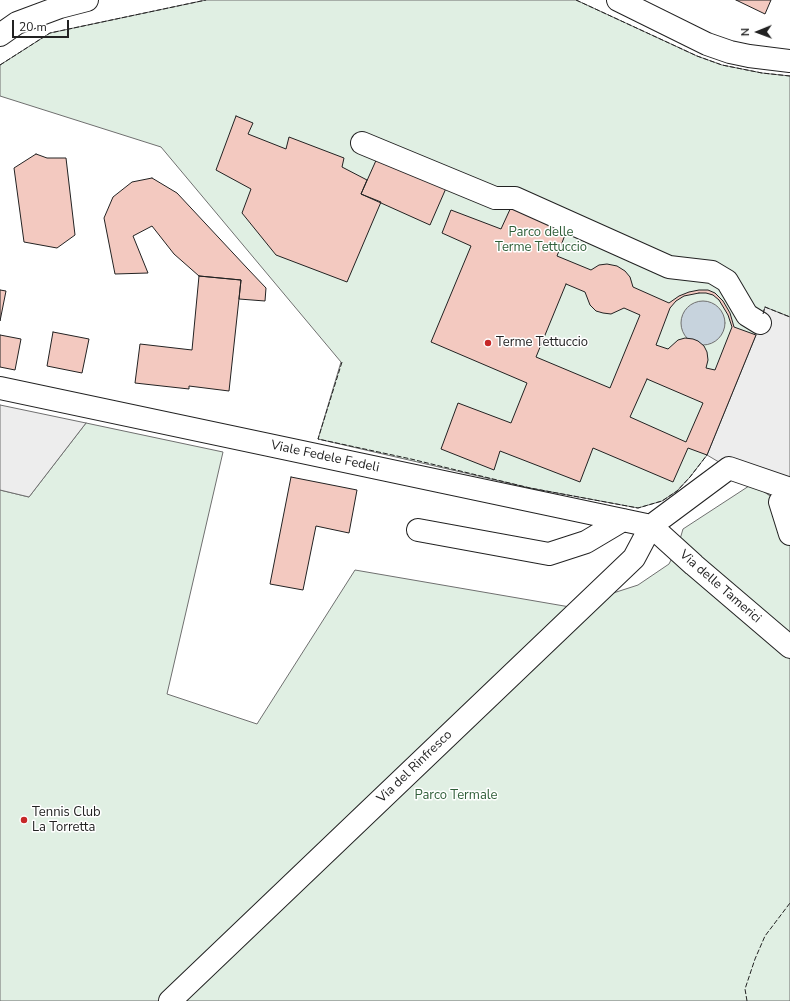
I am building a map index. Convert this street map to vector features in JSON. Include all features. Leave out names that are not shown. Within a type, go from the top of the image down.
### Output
[{"type":"street","points":[[0,34],[17,23],[60,7],[87,0]]},
{"type":"street","points":[[618,0],[707,44],[736,53],[790,61]]},
{"type":"street","points":[[362,143],[495,198],[515,198],[669,267],[712,272],[727,281],[747,315],[760,323]]},
{"type":"street","name":"Viale Fedele Fedeli","points":[[0,388],[651,526]]},
{"type":"street","points":[[651,526],[729,468],[785,496],[790,534]]},
{"type":"street","points":[[418,530],[549,554],[586,542],[623,520]]},
{"type":"street","name":"Via delle Tamerici","points":[[651,526],[790,647]]},
{"type":"street","name":"Via del Rinfresco","points":[[170,1001],[634,558],[651,526]]},
{"type":"green space","name":"Parco delle Terme Tettuccio","points":[[206,0],[576,0],[697,56],[722,65],[762,73],[790,76],[790,317],[765,308],[707,455],[677,491],[662,501],[638,508],[530,488],[318,439],[341,362],[161,147],[0,96],[0,65],[50,33]]},
{"type":"green space","name":"Parco Termale","points":[[86,423],[223,452],[167,694],[257,724],[355,570],[570,607],[638,585],[669,564],[678,546],[683,529],[752,484],[790,509],[790,1001],[0,1001],[0,490],[29,497]]},
{"type":"shaded area","points":[[699,301],[707,301],[712,302],[719,307],[724,314],[724,332],[719,339],[712,344],[699,345],[691,342],[684,335],[681,327],[681,319],[684,311],[691,304]]},
{"type":"shaded area","points":[[765,307],[790,317],[790,509],[707,455],[756,335]]},
{"type":"shaded area","points":[[0,405],[86,423],[29,497],[0,490]]},
{"type":"building","points":[[736,0],[771,0],[765,14]]},
{"type":"building","points":[[236,116],[253,123],[248,134],[286,149],[289,137],[344,158],[342,167],[367,180],[361,194],[381,202],[347,282],[276,255],[242,213],[251,189],[216,170]]},
{"type":"building","points":[[36,154],[47,158],[66,158],[75,235],[57,248],[24,242],[14,168]]},
{"type":"building","points":[[378,156],[447,186],[430,225],[361,194]]},
{"type":"building","points":[[152,178],[177,193],[266,288],[265,301],[239,299],[241,280],[199,276],[174,254],[152,226],[133,236],[148,273],[115,274],[104,218],[113,197],[132,182]]},
{"type":"building","name":"Terme Tettuccio","points":[[512,205],[568,227],[557,256],[591,270],[599,265],[607,264],[617,266],[625,271],[630,277],[633,287],[669,303],[679,296],[689,292],[708,290],[715,293],[723,301],[730,313],[734,327],[756,335],[707,455],[688,448],[673,482],[593,448],[580,482],[500,451],[494,470],[441,449],[458,403],[511,423],[527,383],[431,342],[471,246],[442,233],[451,210],[501,229]],"holes":[[[566,284],[585,292],[590,305],[596,311],[611,314],[624,308],[640,315],[610,388],[536,357]],[[699,293],[713,295],[719,300],[728,315],[732,327],[715,370],[706,368],[708,360],[707,352],[704,346],[698,341],[685,338],[678,340],[668,349],[656,345],[670,308],[676,301],[684,296]],[[647,379],[703,403],[686,442],[630,417]]]},
{"type":"building","points":[[199,276],[241,280],[229,391],[189,386],[189,389],[135,383],[140,344],[192,350]]},
{"type":"building","points":[[0,290],[6,291],[0,321]]},
{"type":"building","points":[[53,332],[89,339],[82,373],[47,366]]},
{"type":"building","points":[[0,335],[21,339],[15,370],[0,367]]},
{"type":"building","points":[[291,477],[357,490],[349,533],[316,526],[303,590],[270,584]]},
{"type":"fence","points":[[0,65],[50,33],[206,0]]},
{"type":"fence","points":[[576,0],[697,56],[722,65],[762,73],[790,76]]},
{"type":"fence","points":[[763,314],[765,307],[790,317]]},
{"type":"fence","points":[[342,362],[318,439],[411,459],[530,488],[638,508],[662,501],[677,491],[707,455]]},
{"type":"fence","points":[[747,1001],[745,989],[755,959],[765,936],[790,903]]},
{"type":"place","name":"Terme Tettuccio","points":[[488,343]]},
{"type":"place","name":"Tennis Club La Torretta","points":[[24,820]]}]
